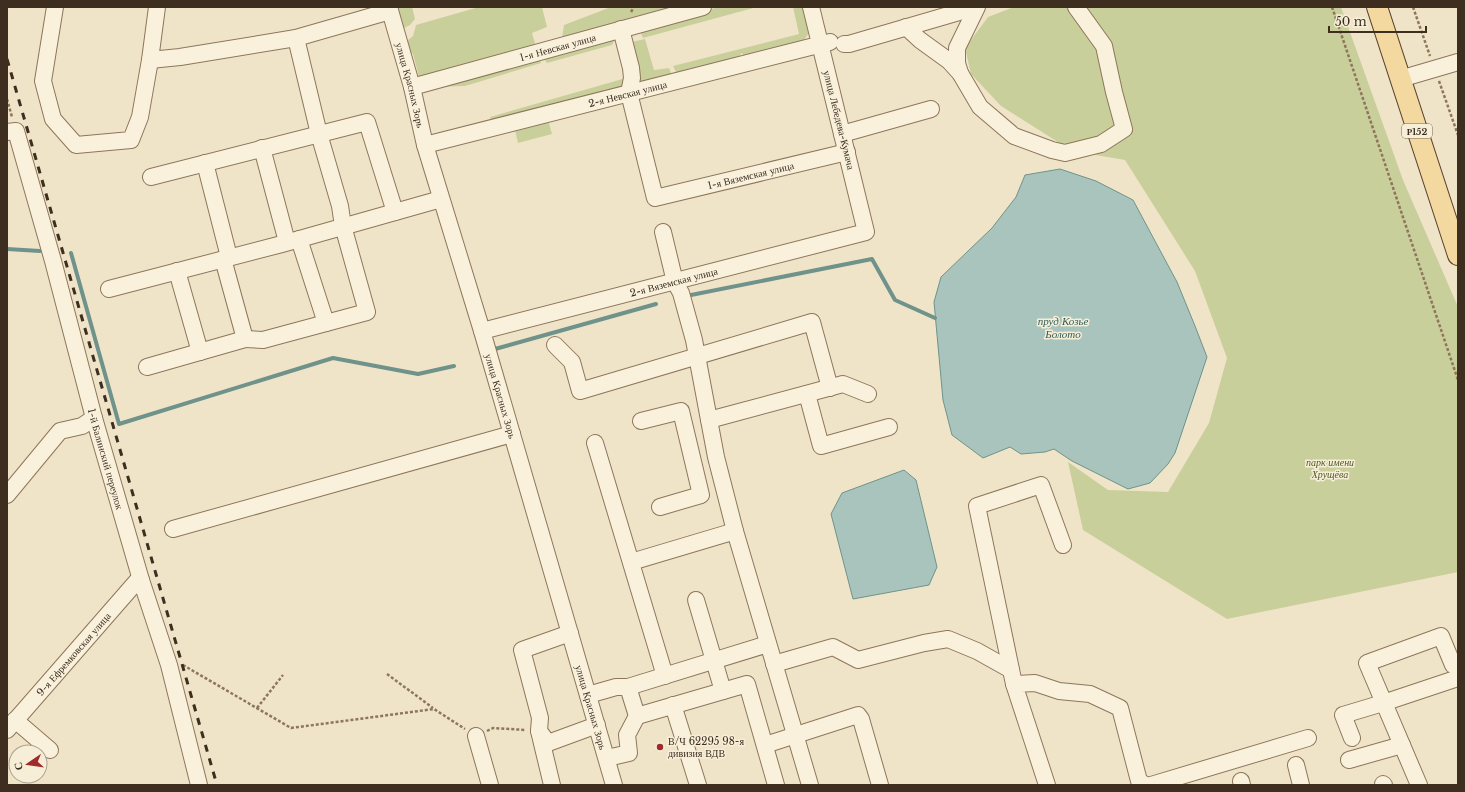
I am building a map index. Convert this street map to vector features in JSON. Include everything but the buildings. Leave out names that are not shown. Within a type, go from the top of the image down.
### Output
[{"type":"main road","name":"Р152","points":[[1376,7],[1400,79],[1452,216],[1458,255]]},
{"type":"street","points":[[55,7],[43,81],[53,119],[76,145],[131,140],[140,117],[157,7]]},
{"type":"street","name":"1-я Невская улица","points":[[412,87],[703,7]]},
{"type":"street","name":"улица Лебедева-Кумача","points":[[811,7],[832,43],[842,134],[866,232]]},
{"type":"street","points":[[977,7],[957,48],[957,63],[960,73],[980,107],[1014,136],[1052,150],[1066,152],[1101,144],[1124,129],[1104,46],[1076,7]]},
{"type":"street","name":"2-я Невская улица","points":[[425,145],[832,43],[849,44],[977,7]]},
{"type":"street","points":[[150,60],[180,57],[296,38],[389,9]]},
{"type":"street","name":"улица Красных Зорь","points":[[389,9],[412,87],[425,145],[482,331],[614,785]]},
{"type":"street","points":[[906,27],[920,40],[948,61],[960,73]]},
{"type":"street","points":[[621,29],[631,68],[632,78],[629,93]]},
{"type":"street","points":[[148,367],[245,339],[263,340],[367,312],[343,226],[340,206],[319,134],[296,38]]},
{"type":"street","points":[[1400,79],[1458,62]]},
{"type":"street","name":"1-я Вяземская улица","points":[[629,93],[655,198],[847,152]]},
{"type":"street","points":[[842,134],[931,109]]},
{"type":"street","points":[[151,176],[367,122],[395,212]]},
{"type":"street","name":"1-й Балинский переулок","points":[[12,132],[53,261],[94,418],[141,580],[168,666],[199,785]]},
{"type":"street","points":[[262,148],[293,240],[326,323]]},
{"type":"street","points":[[205,163],[245,339]]},
{"type":"street","points":[[109,289],[442,199]]},
{"type":"street","points":[[663,232],[675,282],[681,293],[697,355],[716,456],[735,531],[810,785]]},
{"type":"street","name":"2-я Вяземская улица","points":[[482,331],[866,232]]},
{"type":"street","points":[[177,271],[200,352]]},
{"type":"street","points":[[555,345],[572,362],[580,390],[812,322],[830,388]]},
{"type":"street","points":[[686,432],[710,423],[843,384],[868,394]]},
{"type":"street","points":[[807,394],[821,446],[888,427]]},
{"type":"street","points":[[641,421],[681,411],[701,495],[660,506]]},
{"type":"street","points":[[7,495],[60,431],[82,426],[94,418]]},
{"type":"street","points":[[173,529],[512,434]]},
{"type":"street","points":[[595,443],[665,676]]},
{"type":"street","points":[[1047,785],[1012,677],[977,506],[1041,485],[1062,545]]},
{"type":"street","points":[[631,562],[735,531]]},
{"type":"street","name":"9-я Ефремковская улица","points":[[11,725],[137,581],[141,580]]},
{"type":"street","points":[[696,600],[723,691]]},
{"type":"street","points":[[552,785],[539,731],[540,718],[522,650],[570,632]]},
{"type":"street","points":[[1352,738],[1343,715],[1383,703],[1454,672],[1442,636],[1367,664],[1383,703],[1419,785]]},
{"type":"street","points":[[774,664],[833,647],[858,660],[924,643],[948,639],[977,651],[1012,677],[1059,691],[1090,694],[1120,708],[1139,780],[1145,785]]},
{"type":"street","points":[[588,695],[616,686],[628,687],[768,644]]},
{"type":"street","points":[[637,716],[747,684],[776,785]]},
{"type":"street","points":[[607,758],[629,753],[627,735],[637,716],[628,687]]},
{"type":"street","points":[[673,705],[698,785]]},
{"type":"street","points":[[765,745],[858,715],[861,719],[880,785]]},
{"type":"street","points":[[11,725],[50,750]]},
{"type":"street","points":[[539,731],[548,743],[597,725]]},
{"type":"street","points":[[476,736],[490,785]]},
{"type":"street","points":[[1151,785],[1308,738]]},
{"type":"street","points":[[1349,760],[1402,745]]},
{"type":"street","points":[[1296,765],[1301,785]]},
{"type":"path","points":[[1332,7],[1458,380]]},
{"type":"path","points":[[1412,7],[1458,135]]},
{"type":"path","points":[[7,98],[12,132]]},
{"type":"path","points":[[168,666],[183,664],[291,728],[434,709]]},
{"type":"path","points":[[387,674],[434,709],[476,736],[494,728],[539,731]]},
{"type":"path","points":[[257,708],[283,675]]},
{"type":"green space","points":[[395,7],[412,7],[415,19],[410,25],[404,28],[401,26]]},
{"type":"green space","points":[[479,7],[542,7],[547,27],[532,33],[541,63],[465,86],[432,87],[419,77],[413,54],[409,51],[406,42],[413,36],[416,25]]},
{"type":"green space","points":[[611,7],[668,7],[660,17],[719,7],[757,7],[643,38],[636,22],[561,44],[564,25]]},
{"type":"green space","points":[[793,7],[808,7],[810,31],[799,48],[745,56],[741,53],[739,62],[683,71],[677,74],[673,66],[799,34]]},
{"type":"green space","name":"парк имени Хрущёва","points":[[1014,7],[1341,7],[1403,180],[1458,307],[1458,572],[1227,619],[1083,530],[1068,462],[1108,490],[1168,492],[1209,423],[1227,358],[1195,271],[1125,160],[1072,151],[1001,106],[971,74],[965,48],[988,17]]},
{"type":"green space","points":[[616,38],[612,45],[547,63],[542,56]]},
{"type":"green space","points":[[645,39],[654,70],[669,68],[676,85],[639,86],[631,42]]},
{"type":"green space","points":[[626,78],[629,86],[493,125],[490,117]]},
{"type":"green space","points":[[547,116],[552,134],[518,143],[514,126]]},
{"type":"water","name":"пруд Козье Болото","points":[[1060,169],[1096,181],[1133,200],[1177,282],[1207,357],[1175,453],[1168,464],[1150,483],[1128,489],[1072,461],[1054,449],[1045,452],[1021,454],[1010,447],[983,458],[952,435],[943,400],[934,302],[941,277],[992,228],[1016,197],[1025,175]]},
{"type":"water","points":[[904,470],[916,480],[937,567],[929,585],[853,599],[831,514],[842,493]]},
{"type":"waterway","points":[[7,249],[40,251]]},
{"type":"waterway","points":[[71,253],[119,424],[333,358],[418,374],[454,366]]},
{"type":"waterway","points":[[686,296],[872,259],[895,300],[935,318]]},
{"type":"waterway","points":[[495,349],[656,304]]},
{"type":"railway","points":[[7,59],[217,785]]},
{"type":"place","name":"В/Ч 62295 98-я дивизия ВДВ","points":[[660,747]]}]
